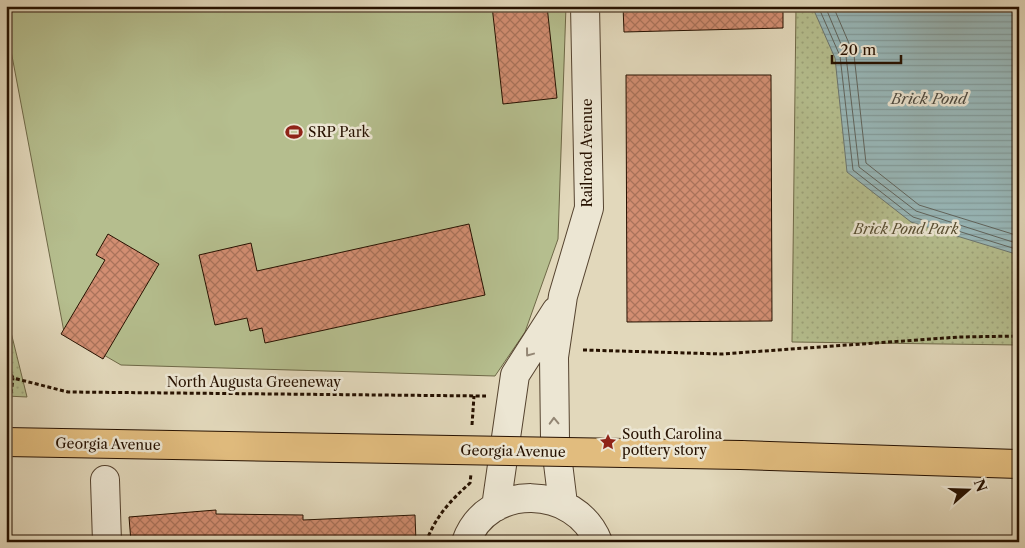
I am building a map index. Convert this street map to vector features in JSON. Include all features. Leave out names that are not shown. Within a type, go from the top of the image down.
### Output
[{"type":"main road","name":"Georgia Avenue","points":[[6,442],[741,455],[1019,464]]},
{"type":"street","name":"Railroad Avenue","points":[[563,504],[555,439],[554,357],[563,296],[589,208],[585,6]]},
{"type":"street","name":"Railroad Avenue","points":[[496,507],[516,375],[549,324],[563,296]]},
{"type":"street","points":[[105,480],[107,542]]},
{"type":"street","points":[[466,540],[479,521],[496,507],[513,500],[530,497],[549,498],[577,512],[588,524],[598,542]]},
{"type":"path","points":[[583,350],[722,354],[950,337],[1019,336]]},
{"type":"path","name":"North Augusta Greeneway","points":[[6,363],[13,378],[68,392],[513,395]]},
{"type":"path","points":[[426,542],[434,521],[449,501],[470,483]]},
{"type":"green space","name":"SRP Park","points":[[6,6],[566,6],[558,239],[525,332],[495,376],[121,365],[64,332],[6,24]]},
{"type":"green space","name":"Brick Pond Park","points":[[796,6],[1019,6],[1019,345],[792,342]]},
{"type":"green space","points":[[6,312],[27,397],[6,396]]},
{"type":"water","name":"Brick Pond","points":[[812,6],[1019,6],[1019,255],[911,222],[847,172],[835,58]]},
{"type":"building","points":[[492,6],[547,6],[557,98],[503,104]]},
{"type":"building","points":[[623,6],[783,6],[783,28],[624,32]]},
{"type":"building","points":[[626,75],[771,75],[772,321],[627,322]]},
{"type":"building","points":[[469,224],[485,295],[265,343],[262,328],[250,331],[247,318],[215,325],[199,255],[251,243],[257,271]]},
{"type":"building","points":[[108,234],[159,264],[103,359],[61,334],[105,260],[96,255]]},
{"type":"building","points":[[216,510],[216,514],[303,515],[303,520],[415,515],[416,542],[131,542],[129,517]]},
{"type":"place","name":"SRP Park","points":[[294,132]]},
{"type":"place","name":"South Carolina pottery story","points":[[608,442]]}]
